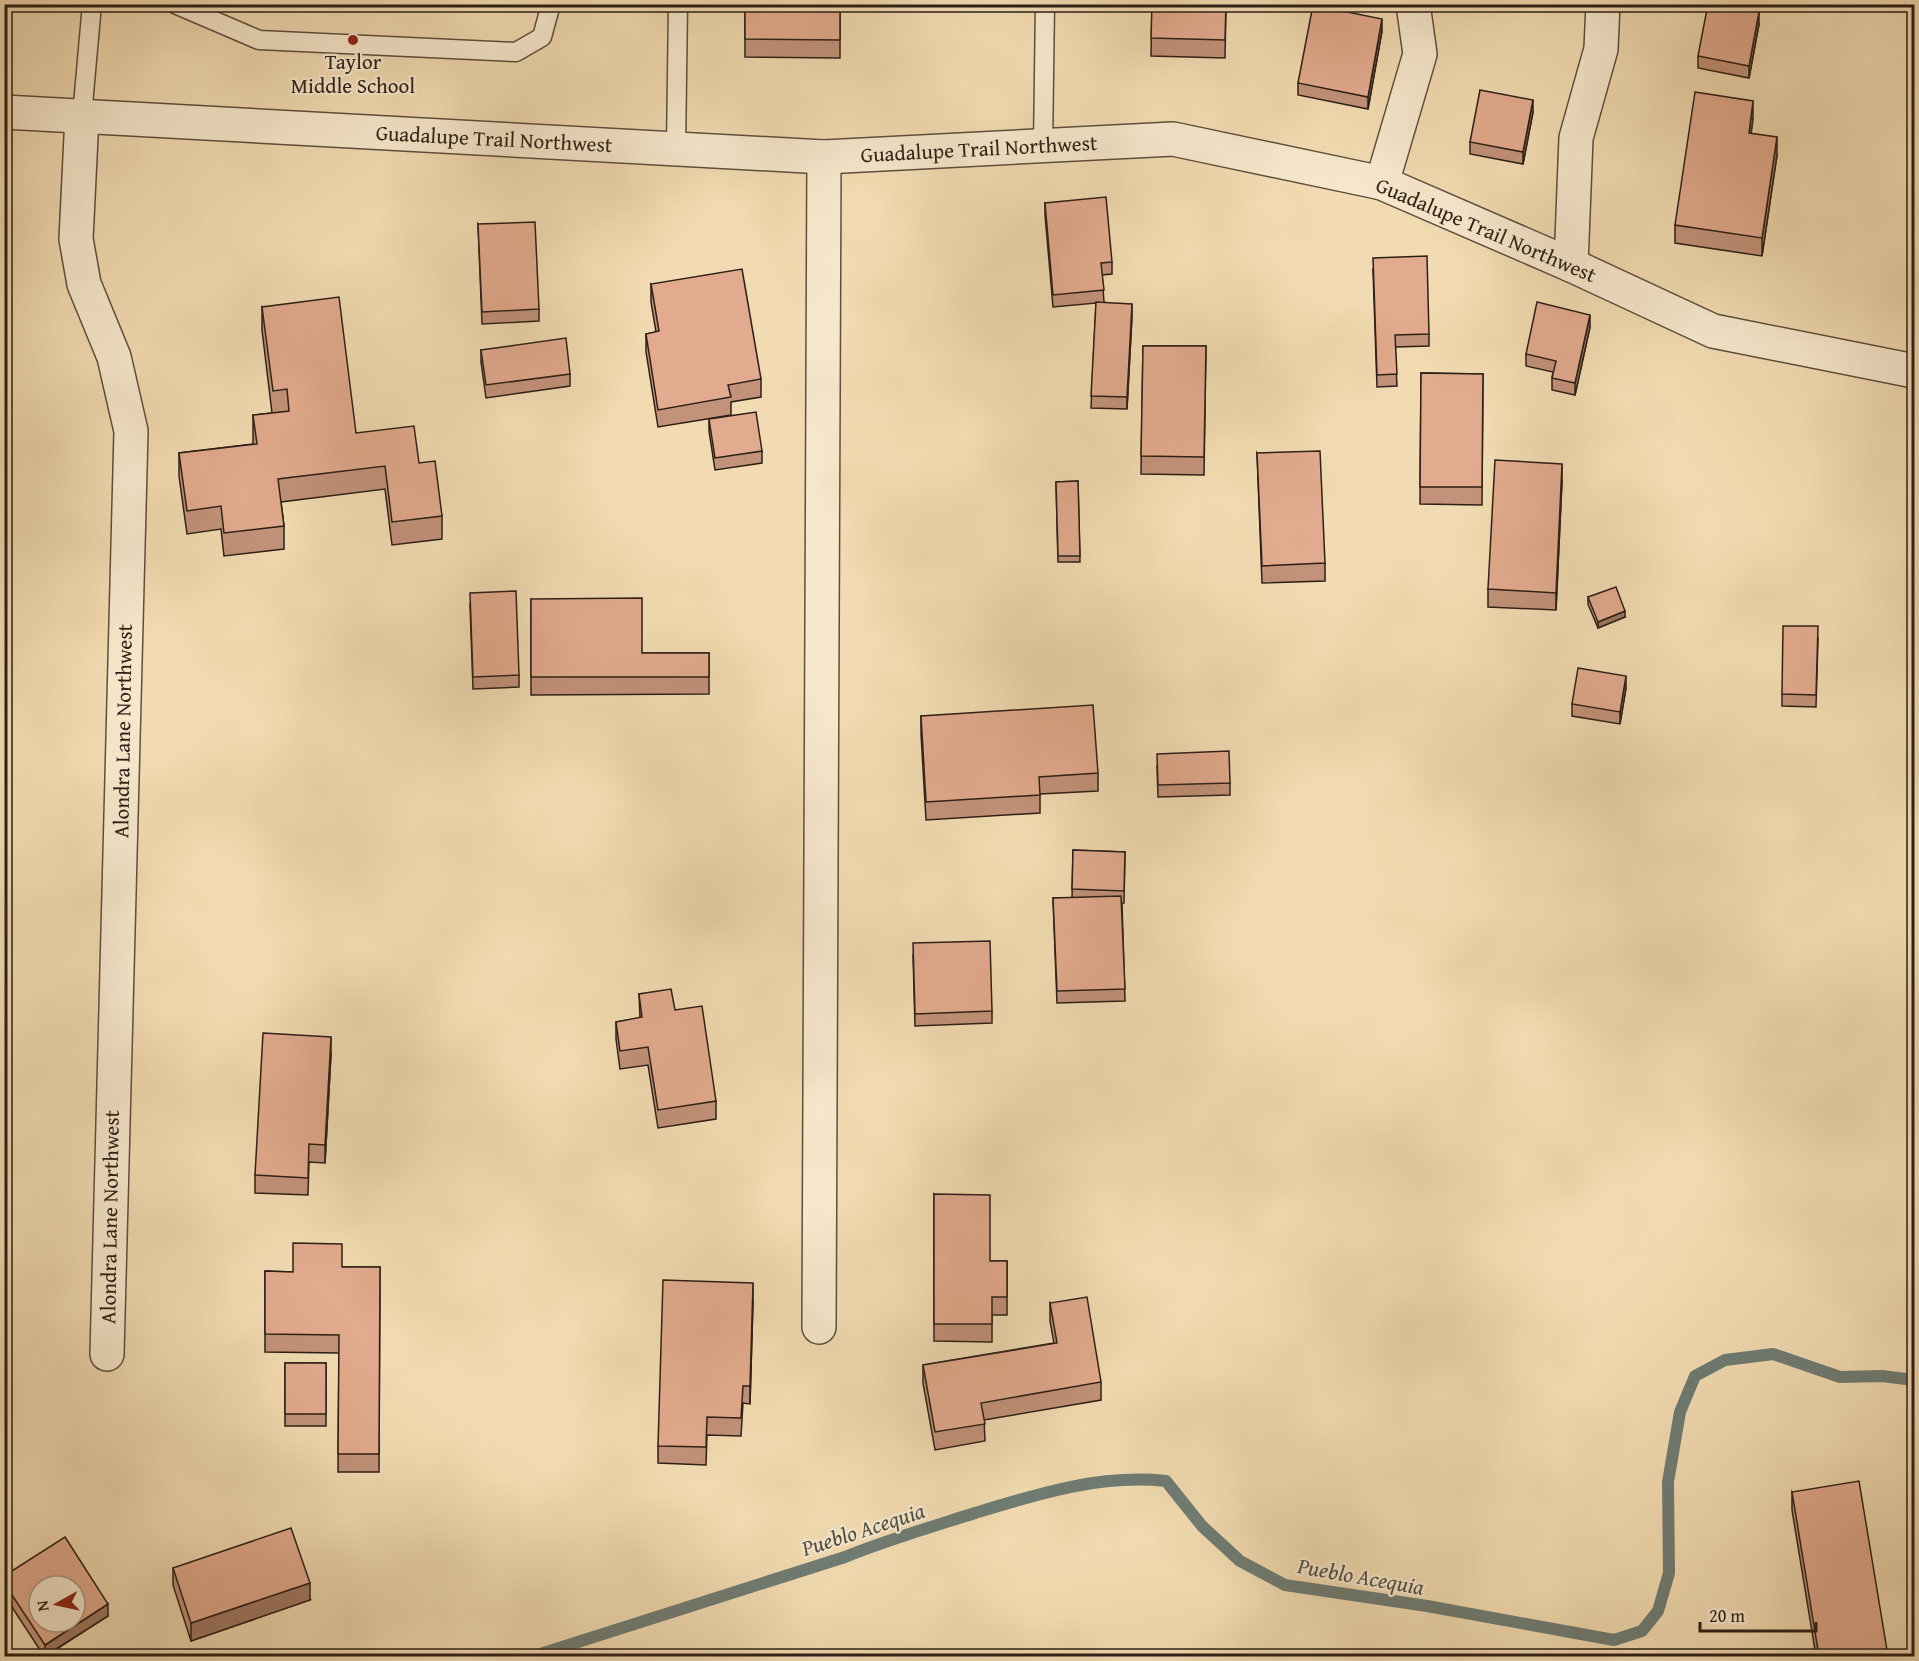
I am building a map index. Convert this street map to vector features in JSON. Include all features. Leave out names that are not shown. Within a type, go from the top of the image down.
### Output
[{"type":"street","points":[[1382,183],[1420,54],[1413,4]]},
{"type":"street","points":[[1571,265],[1576,138],[1601,49],[1603,4]]},
{"type":"street","name":"Guadalupe Trail Northwest","points":[[4,112],[824,157],[1173,139],[1382,183],[1571,265],[1713,331],[1914,371]]},
{"type":"street","name":"Alondra Lane Northwest","points":[[82,116],[76,239],[84,284],[114,357],[131,431],[107,1354]]},
{"type":"street","points":[[819,1327],[824,157]]},
{"type":"lane","points":[[82,116],[92,4]]},
{"type":"lane","points":[[175,4],[259,40],[516,52],[542,37],[551,4]]},
{"type":"lane","points":[[676,149],[678,4]]},
{"type":"lane","points":[[1043,146],[1045,4]]},
{"type":"building","points":[[745,4],[840,4],[840,40],[745,39]]},
{"type":"building","points":[[1152,4],[1226,4],[1225,40],[1151,38]]},
{"type":"building","points":[[1708,4],[1723,4],[1759,12],[1749,66],[1698,56]]},
{"type":"building","points":[[1313,5],[1382,19],[1368,97],[1298,83]]},
{"type":"building","points":[[1480,90],[1533,100],[1523,152],[1470,142]]},
{"type":"building","points":[[1695,92],[1753,101],[1749,133],[1777,137],[1762,238],[1675,225]]},
{"type":"building","points":[[1106,197],[1112,262],[1101,263],[1104,290],[1053,295],[1045,203]]},
{"type":"building","points":[[535,222],[539,309],[482,312],[478,224]]},
{"type":"building","points":[[1427,256],[1429,334],[1395,335],[1397,374],[1377,375],[1373,258]]},
{"type":"building","points":[[742,269],[761,379],[728,385],[731,397],[658,410],[646,334],[659,331],[651,284]]},
{"type":"building","points":[[339,297],[356,433],[414,426],[419,463],[435,461],[442,516],[392,522],[385,466],[278,479],[284,526],[224,533],[221,506],[187,511],[179,453],[257,444],[253,415],[289,411],[287,389],[273,391],[262,307]]},
{"type":"building","points":[[1096,302],[1132,304],[1127,397],[1091,396]]},
{"type":"building","points":[[1537,302],[1590,315],[1575,383],[1552,378],[1556,361],[1526,354]]},
{"type":"building","points":[[566,338],[570,374],[486,385],[481,350]]},
{"type":"building","points":[[1143,346],[1206,346],[1204,457],[1141,456]]},
{"type":"building","points":[[1421,373],[1483,374],[1482,487],[1420,487]]},
{"type":"building","points":[[756,412],[762,451],[715,458],[709,419]]},
{"type":"building","points":[[1320,451],[1325,563],[1262,566],[1257,453]]},
{"type":"building","points":[[1495,460],[1562,464],[1556,593],[1488,589]]},
{"type":"building","points":[[1078,481],[1080,556],[1058,556],[1056,482]]},
{"type":"building","points":[[1616,587],[1625,611],[1598,622],[1588,597]]},
{"type":"building","points":[[516,591],[519,675],[473,677],[470,593]]},
{"type":"building","points":[[642,598],[642,653],[709,653],[709,677],[531,677],[531,599]]},
{"type":"building","points":[[1783,626],[1818,626],[1816,695],[1782,694]]},
{"type":"building","points":[[1578,668],[1626,676],[1620,712],[1572,704]]},
{"type":"building","points":[[1093,705],[1098,773],[1039,777],[1040,795],[926,802],[921,716]]},
{"type":"building","points":[[1229,751],[1230,783],[1158,785],[1157,754]]},
{"type":"building","points":[[1073,850],[1125,852],[1124,891],[1072,889]]},
{"type":"building","points":[[1121,896],[1125,989],[1057,991],[1053,898]]},
{"type":"building","points":[[990,941],[992,1011],[915,1014],[913,943]]},
{"type":"building","points":[[671,989],[675,1010],[702,1006],[716,1101],[658,1110],[648,1047],[620,1051],[616,1022],[642,1017],[639,994]]},
{"type":"building","points":[[263,1033],[331,1037],[325,1145],[309,1144],[308,1178],[255,1175]]},
{"type":"building","points":[[934,1194],[990,1195],[990,1261],[1007,1261],[1007,1297],[992,1297],[992,1324],[934,1324]]},
{"type":"building","points":[[293,1243],[342,1244],[342,1267],[380,1267],[379,1454],[338,1454],[339,1335],[265,1334],[265,1271],[293,1272]]},
{"type":"building","points":[[663,1280],[753,1283],[750,1386],[743,1386],[741,1418],[707,1417],[706,1447],[658,1446]]},
{"type":"building","points":[[1087,1297],[1101,1382],[981,1403],[985,1424],[935,1432],[923,1365],[1057,1343],[1050,1303]]},
{"type":"building","points":[[285,1363],[326,1363],[326,1414],[285,1414]]},
{"type":"building","points":[[1859,1481],[1888,1656],[1819,1656],[1792,1492]]},
{"type":"building","points":[[291,1528],[310,1583],[191,1623],[173,1568]]},
{"type":"building","points":[[65,1537],[108,1604],[87,1618],[87,1574],[27,1574],[27,1618],[4,1583],[4,1576]]},
{"type":"building","points":[[38,1634],[62,1634],[45,1645]]},
{"type":"waterway","name":"Pueblo Acequia","points":[[534,1656],[1022,1499],[1069,1487],[1117,1480],[1166,1481],[1202,1526],[1240,1561],[1285,1585],[1427,1606],[1614,1640],[1642,1631],[1658,1611],[1669,1573],[1668,1482],[1680,1412],[1695,1376],[1725,1360],[1773,1354],[1840,1377],[1882,1376],[1914,1380]]},
{"type":"place","name":"Taylor Middle School","points":[[353,40]]}]
